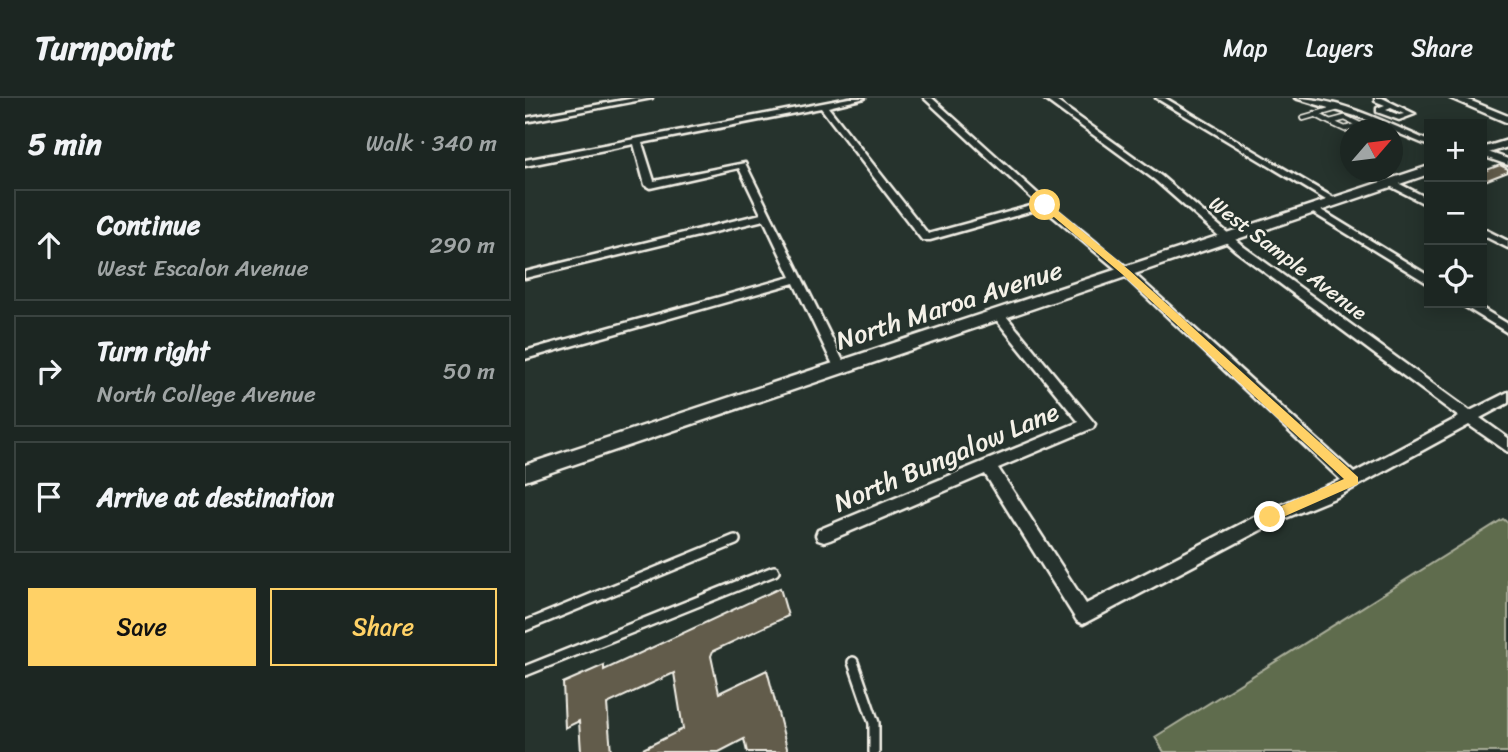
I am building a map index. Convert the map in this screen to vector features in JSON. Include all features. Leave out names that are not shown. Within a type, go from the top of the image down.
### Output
[{"type":"main road","points":[[1455,98],[1508,120]]},
{"type":"main road","points":[[1487,151],[1508,143]]},
{"type":"main road","name":"North Maroa Avenue","points":[[525,473],[1424,172]]},
{"type":"street","points":[[525,120],[647,98]]},
{"type":"street","points":[[525,163],[861,98]]},
{"type":"street","points":[[928,98],[1045,205],[1126,272],[1353,481]]},
{"type":"street","name":"West Sample Avenue","points":[[1047,98],[1159,178],[1226,238],[1508,446]]},
{"type":"street","points":[[1160,98],[1334,201]]},
{"type":"street","points":[[1299,98],[1389,125],[1424,142]]},
{"type":"street","points":[[1341,109],[1377,99],[1391,105]]},
{"type":"street","points":[[823,106],[926,238],[1045,205]]},
{"type":"street","points":[[637,141],[650,185],[742,165],[840,367]]},
{"type":"street","points":[[1487,155],[1508,162]]},
{"type":"street","points":[[1391,183],[1424,200]]},
{"type":"street","points":[[1313,209],[1424,278]]},
{"type":"street","points":[[525,275],[766,216]]},
{"type":"street","points":[[1487,234],[1508,244]]},
{"type":"street","points":[[525,355],[796,279]]},
{"type":"street","points":[[1473,308],[1508,329]]},
{"type":"street","name":"North Bungalow Lane","points":[[824,535],[1088,425],[998,314]]},
{"type":"street","points":[[988,466],[1083,615],[1270,517],[1353,481],[1508,397]]},
{"type":"lane","points":[[1303,118],[1341,109]]},
{"type":"lane","points":[[1315,114],[1329,122],[1347,130],[1360,125],[1345,118],[1329,122]]},
{"type":"lane","points":[[525,626],[735,540]]},
{"type":"lane","points":[[525,671],[774,571]]},
{"type":"lane","points":[[853,662],[874,723],[874,752]]},
{"type":"green space","points":[[1503,519],[1508,523],[1508,752],[1164,752],[1155,737]]},
{"type":"building","points":[[1500,165],[1508,169],[1508,172],[1487,180],[1487,170]]},
{"type":"building","points":[[780,588],[788,616],[713,651],[711,656],[719,693],[767,670],[788,752],[747,752],[744,739],[719,752],[637,752],[683,729],[674,673],[607,704],[611,752],[581,752],[579,721],[565,728],[563,683],[604,665],[604,670]]},
{"type":"route","points":[[1045,205],[1126,272],[1353,481],[1270,517]]}]
